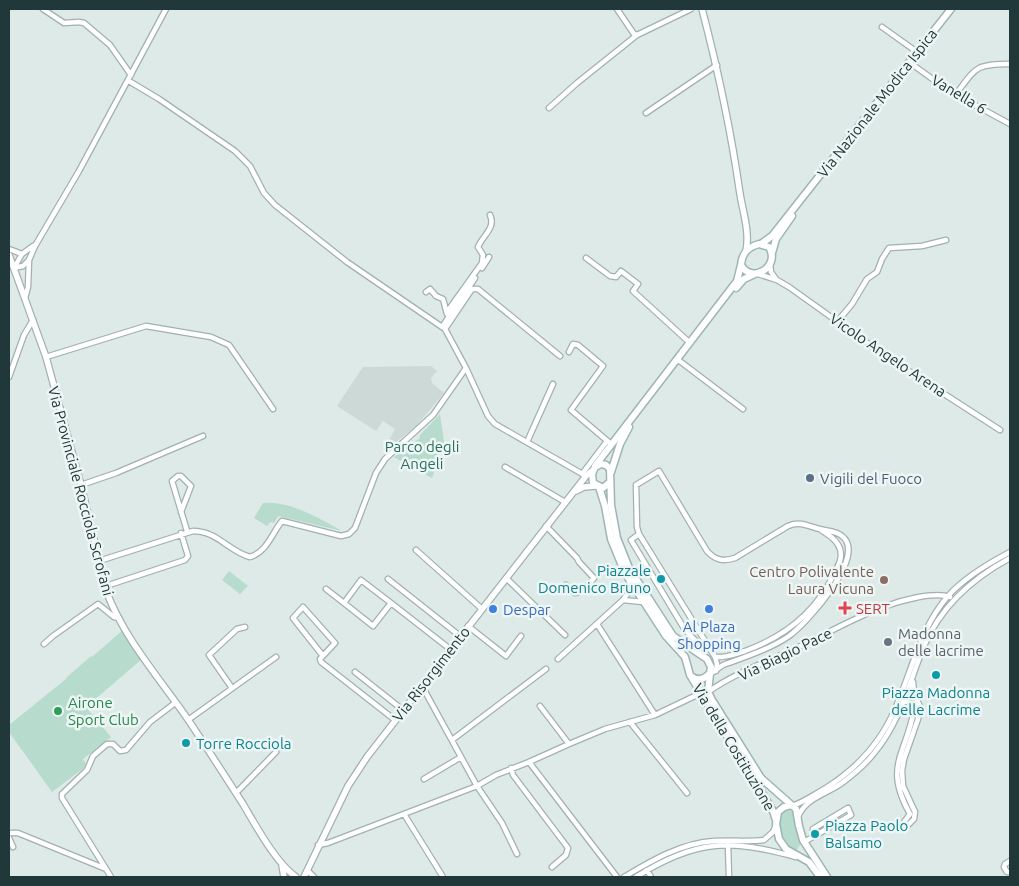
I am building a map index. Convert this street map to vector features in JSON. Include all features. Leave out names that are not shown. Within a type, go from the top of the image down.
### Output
[{"type":"main road","name":"Via Nazionale Modica Ispica","points":[[803,198],[951,9]]},
{"type":"main road","points":[[610,482],[606,486],[598,486],[592,478],[594,468],[609,443],[641,406],[737,281],[742,258],[746,251],[772,236],[803,198]]},
{"type":"main road","points":[[708,319],[740,283],[764,271],[770,264],[776,239],[788,224],[803,198]]},
{"type":"main road","points":[[760,244],[769,247],[772,253]]},
{"type":"main road","points":[[741,265],[747,272],[756,274]]},
{"type":"main road","points":[[641,406],[620,444],[611,472],[611,505],[617,538],[629,568],[672,636],[704,656],[709,661],[711,673],[698,679],[690,675],[688,666],[693,658],[704,656]]},
{"type":"main road","points":[[594,468],[601,464],[606,465],[611,472]]},
{"type":"main road","name":"Via della Costituzione","points":[[598,486],[606,506],[612,539],[625,573],[666,636],[685,657],[688,666]]},
{"type":"main road","name":"Via della Costituzione","points":[[711,673],[704,693],[774,811],[783,845],[793,853]]},
{"type":"main road","name":"Via della Costituzione","points":[[690,675],[758,774],[796,809],[798,826],[804,841]]},
{"type":"main road","points":[[776,822],[781,809],[787,805],[792,805]]},
{"type":"main road","points":[[793,853],[798,853],[801,850],[804,841]]},
{"type":"main road","points":[[804,841],[827,877]]},
{"type":"main road","points":[[793,853],[805,860],[820,877]]},
{"type":"street","points":[[43,9],[64,23],[84,23],[110,46],[131,75]]},
{"type":"street","points":[[25,298],[28,287],[29,260],[35,246],[79,171],[166,9]]},
{"type":"street","points":[[617,9],[634,34],[637,35]]},
{"type":"street","points":[[549,108],[637,35],[691,9]]},
{"type":"street","points":[[702,9],[717,65],[733,149],[747,234],[746,251]]},
{"type":"street","points":[[882,27],[917,52]]},
{"type":"street","name":"Vanella 6","points":[[909,62],[956,94],[1010,124]]},
{"type":"street","points":[[956,94],[970,76],[982,66],[1009,64]]},
{"type":"street","points":[[646,113],[717,65]]},
{"type":"street","points":[[128,81],[159,99],[235,150],[250,166],[264,193],[275,205],[347,262],[443,328],[466,368],[488,416],[495,424],[584,475]]},
{"type":"street","points":[[443,328],[447,315],[482,263],[483,255],[478,247],[491,228],[493,220],[490,215]]},
{"type":"street","points":[[747,234],[760,244]]},
{"type":"street","points":[[837,322],[852,304],[867,279],[878,272],[882,259],[889,248],[922,246],[946,240]]},
{"type":"street","points":[[14,268],[22,254],[35,246]]},
{"type":"street","points":[[9,249],[22,254]]},
{"type":"street","name":"Via Provinciale Rocciola Scrofani","points":[[9,255],[46,357],[81,485],[107,593],[119,618],[281,863]]},
{"type":"street","points":[[447,315],[489,257]]},
{"type":"street","points":[[586,258],[610,276],[616,277],[621,271],[638,284],[633,291],[690,343]]},
{"type":"street","points":[[14,268],[22,266],[29,260]]},
{"type":"street","points":[[770,264],[772,275],[777,280]]},
{"type":"street","name":"Vicolo Angelo Arena","points":[[756,274],[777,280],[789,287],[887,357],[1000,430]]},
{"type":"street","points":[[443,328],[472,289],[478,288],[560,356]]},
{"type":"street","points":[[426,292],[430,289],[436,296],[443,299],[447,315]]},
{"type":"street","points":[[9,377],[24,336],[33,320]]},
{"type":"street","points":[[46,357],[146,326],[211,337],[229,345],[273,409]]},
{"type":"street","points":[[569,352],[573,344],[578,345],[603,366],[571,410],[609,443],[584,475],[571,496]]},
{"type":"street","points":[[677,360],[743,409]]},
{"type":"street","points":[[99,561],[187,531],[208,533],[243,555],[250,557],[260,553],[282,521],[341,536],[349,534],[355,528],[376,473],[385,460],[432,415],[466,368]]},
{"type":"street","points":[[527,442],[553,384]]},
{"type":"street","points":[[81,485],[116,473],[203,436]]},
{"type":"street","points":[[505,467],[564,502]]},
{"type":"street","points":[[584,475],[594,468]]},
{"type":"street","points":[[659,471],[707,551],[719,560],[735,558],[792,525],[803,524],[842,535],[848,543],[845,564],[828,596],[805,623],[788,636],[765,649],[723,666],[711,673],[717,664],[715,656],[639,534],[636,485],[659,471]]},
{"type":"street","points":[[181,512],[191,486],[181,476],[178,476],[172,481],[181,512],[187,531]]},
{"type":"street","points":[[571,496],[584,487],[598,486]]},
{"type":"street","name":"Via Risorgimento","points":[[304,877],[318,845],[354,775],[564,502],[571,496]]},
{"type":"street","points":[[546,526],[594,578],[583,591],[575,593],[566,585]]},
{"type":"street","points":[[704,656],[727,657],[770,641],[791,627],[811,608],[831,581],[841,556],[837,542],[820,529]]},
{"type":"street","points":[[112,584],[185,560],[188,556],[181,533]]},
{"type":"street","points":[[639,534],[630,540],[650,574],[685,630],[696,641],[710,649]]},
{"type":"street","points":[[416,550],[482,609]]},
{"type":"street","points":[[792,805],[837,781],[860,765],[885,729],[900,698],[925,631],[949,596],[982,569],[1010,552]]},
{"type":"street","points":[[798,817],[806,804],[841,784],[890,733],[904,703],[930,633],[953,601],[968,586],[1010,558]]},
{"type":"street","points":[[650,574],[660,568]]},
{"type":"street","points":[[506,578],[565,635]]},
{"type":"street","points":[[388,579],[460,636]]},
{"type":"street","points":[[344,603],[361,580],[450,649]]},
{"type":"street","points":[[558,659],[623,600],[632,583]]},
{"type":"street","points":[[326,589],[373,626],[390,603]]},
{"type":"street","name":"Via Biagio Pace","points":[[318,845],[328,843],[477,786],[511,768],[605,729],[655,715],[883,606],[936,595],[949,596]]},
{"type":"street","points":[[949,596],[953,601]]},
{"type":"street","points":[[623,600],[644,602]]},
{"type":"street","points":[[44,644],[98,604],[114,617],[119,618]]},
{"type":"street","points":[[323,656],[293,618],[303,607],[335,642],[323,656],[320,659],[321,662],[395,720]]},
{"type":"street","points":[[597,624],[655,715]]},
{"type":"street","points":[[232,688],[209,655],[237,629],[245,626]]},
{"type":"street","points":[[468,626],[506,656],[522,636]]},
{"type":"street","points":[[704,656],[710,649]]},
{"type":"street","points":[[188,720],[276,657]]},
{"type":"street","points":[[452,740],[546,669]]},
{"type":"street","points":[[355,672],[403,710]]},
{"type":"street","points":[[910,703],[914,707],[914,711],[899,757],[897,776],[903,800],[912,816],[915,812],[908,798],[902,776],[904,759],[920,711],[913,676]]},
{"type":"street","points":[[422,686],[477,786],[502,823],[517,854]]},
{"type":"street","points":[[903,689],[916,696]]},
{"type":"street","points":[[904,703],[916,701],[916,696]]},
{"type":"street","points":[[900,698],[904,703]]},
{"type":"street","points":[[111,877],[62,798],[62,794],[87,770],[94,756],[107,744],[113,744],[120,751],[126,750],[150,722],[175,703]]},
{"type":"street","points":[[540,706],[569,744]]},
{"type":"street","points":[[630,722],[687,793]]},
{"type":"street","points":[[236,793],[276,752]]},
{"type":"street","points":[[424,780],[461,756]]},
{"type":"street","points":[[529,762],[616,877]]},
{"type":"street","points":[[511,768],[513,776],[568,848],[566,855],[552,867]]},
{"type":"street","points":[[804,841],[816,836],[851,815],[848,808],[813,829],[816,836]]},
{"type":"street","points":[[404,814],[442,877]]},
{"type":"street","points":[[761,848],[764,840],[773,832],[776,822]]},
{"type":"street","points":[[9,834],[18,833],[106,869]]},
{"type":"street","points":[[9,838],[13,847]]},
{"type":"street","points":[[624,877],[652,860],[687,846],[712,841],[764,840]]},
{"type":"street","points":[[728,845],[729,877]]},
{"type":"street","points":[[636,877],[668,859],[688,851],[712,846],[728,845],[761,848],[805,860]]},
{"type":"street","points":[[784,854],[793,853]]},
{"type":"street","points":[[1006,877],[1005,864],[1010,861]]},
{"type":"street","points":[[281,863],[295,876]]},
{"type":"street","points":[[281,863],[285,877],[295,876],[310,864]]},
{"type":"street","points":[[647,870],[651,877]]},
{"type":"street","points":[[1005,870],[1010,872]]},
{"type":"street","points":[[308,871],[314,877]]},
{"type":"shaded area","points":[[431,366],[437,371],[431,378],[432,383],[444,393],[417,425],[390,447],[387,444],[395,429],[383,421],[376,431],[337,406],[363,367]]},
{"type":"green space","name":"Parco degli Angeli","points":[[440,414],[444,442],[432,478],[394,457],[420,438],[420,435]]},
{"type":"green space","points":[[263,503],[273,503],[294,508],[342,531],[278,516],[274,523],[270,522],[267,526],[254,518]]},
{"type":"green space","points":[[229,571],[248,586],[240,594],[222,580]]},
{"type":"green space","name":"Airone Sport Club","points":[[124,629],[137,651],[136,653],[142,659],[86,707],[111,737],[83,759],[86,764],[85,767],[52,792],[9,732],[9,725]]},
{"type":"green space","points":[[789,808],[795,811],[795,825],[801,843],[797,850],[789,849],[779,827],[780,816]]},
{"type":"place","name":"Vigili del Fuoco","points":[[810,478]]},
{"type":"place","name":"Piazzale Domenico Bruno","points":[[661,579]]},
{"type":"place","name":"Centro Polivalente Laura Vicuna","points":[[884,580]]},
{"type":"place","name":"SERT","points":[[845,608]]},
{"type":"place","name":"Despar","points":[[493,609]]},
{"type":"place","name":"Al Plaza Shopping","points":[[709,609]]},
{"type":"place","name":"Madonna delle lacrime","points":[[888,642]]},
{"type":"place","name":"Piazza Madonna delle Lacrime","points":[[936,675]]},
{"type":"place","name":"Airone Sport Club","points":[[58,711]]},
{"type":"place","name":"Torre Rocciola","points":[[186,743]]},
{"type":"place","name":"Piazza Paolo Balsamo","points":[[815,834]]}]
